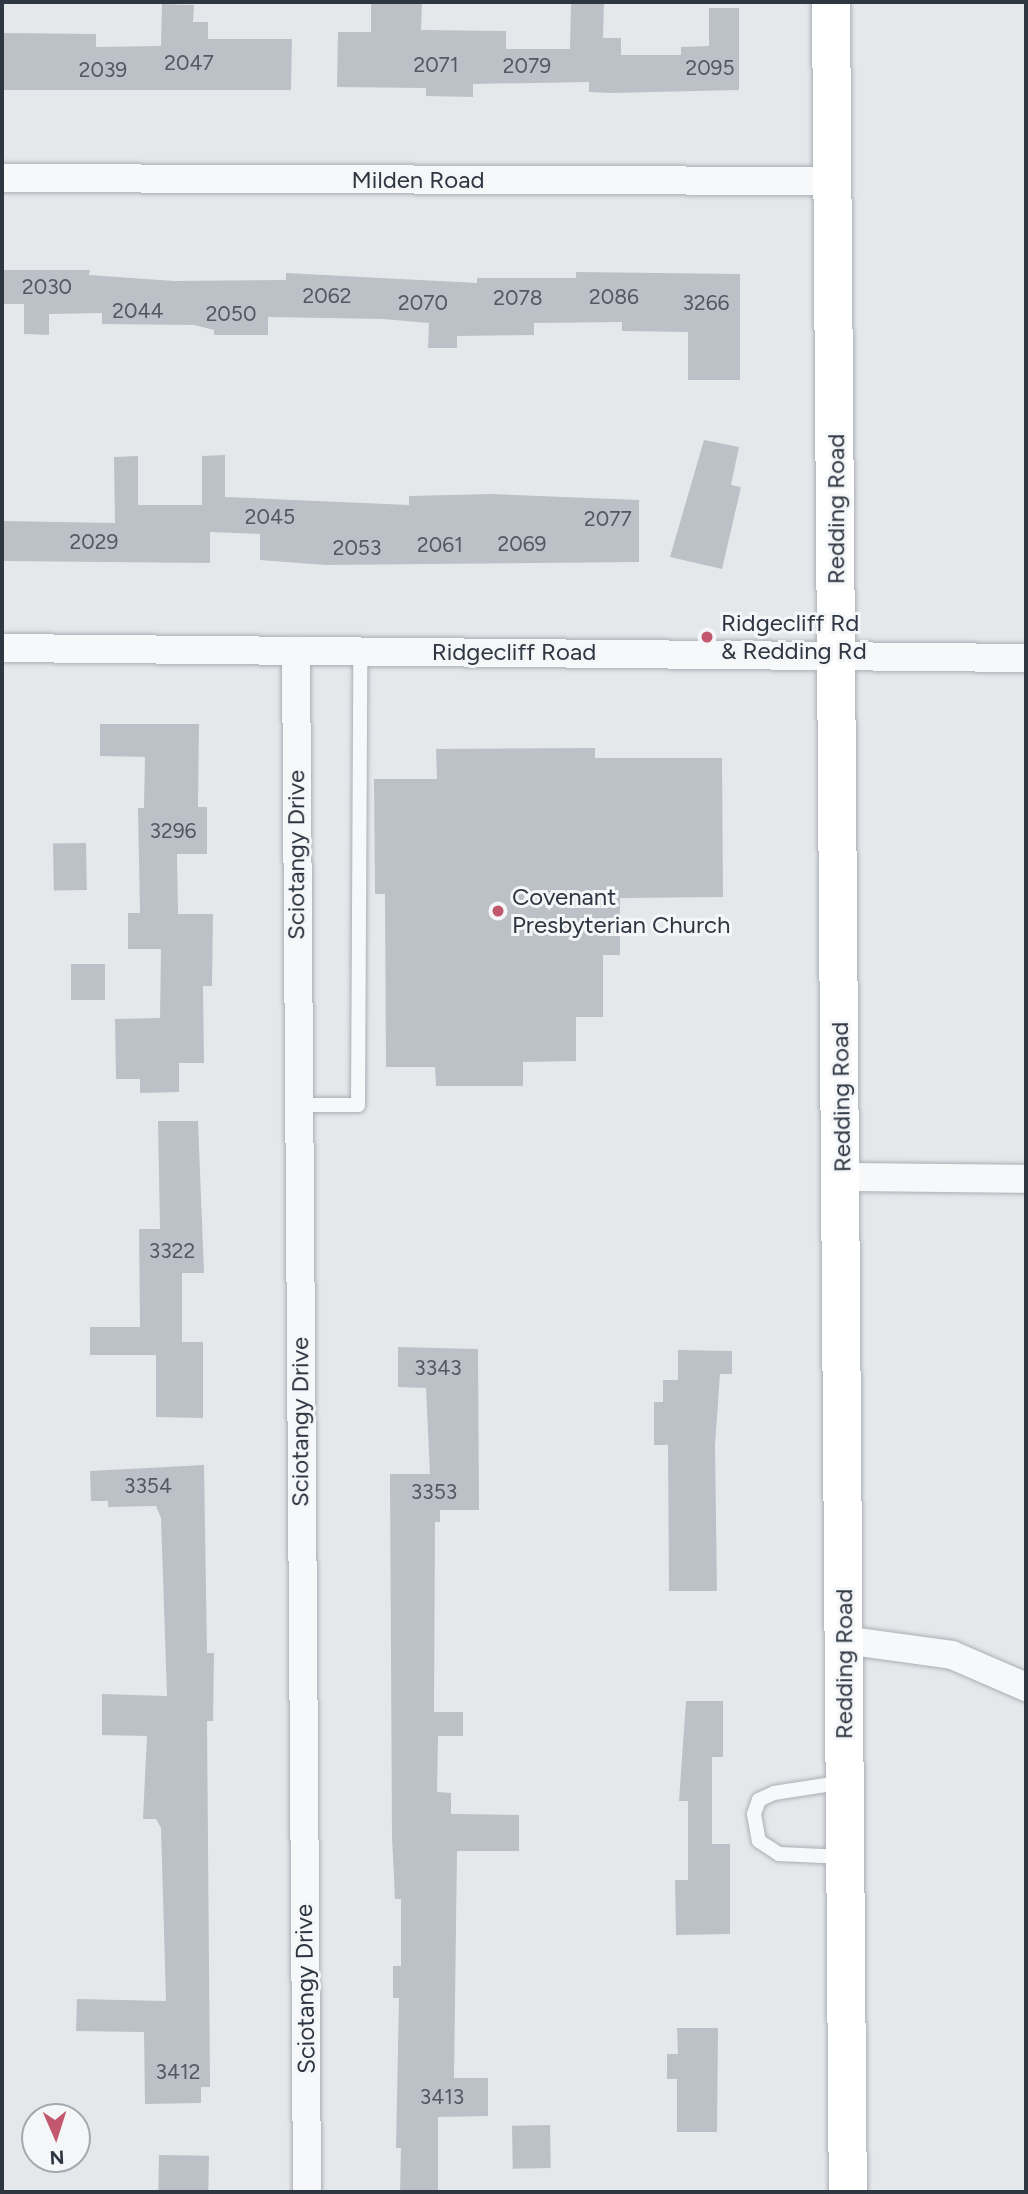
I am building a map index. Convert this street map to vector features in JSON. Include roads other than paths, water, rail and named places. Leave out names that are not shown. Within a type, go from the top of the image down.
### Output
[{"type":"main road","name":"Redding Road","points":[[831,2],[848,2192]]},
{"type":"street","name":"Milden Road","points":[[2,178],[834,181]]},
{"type":"street","name":"Ridgecliff Road","points":[[2,648],[1026,658]]},
{"type":"street","name":"Sciotangy Drive","points":[[296,651],[307,2192]]},
{"type":"street","points":[[841,1177],[1026,1179]]},
{"type":"street","points":[[844,1640],[952,1655],[1026,1687]]},
{"type":"lane","points":[[298,1105],[358,1105],[360,651]]},
{"type":"lane","points":[[845,1782],[774,1793],[759,1800],[754,1814],[759,1841],[779,1854],[846,1857]]},
{"type":"place","name":"Ridgecliff Rd & Redding Rd","points":[[707,637]]},
{"type":"place","name":"Covenant Presbyterian Church","points":[[498,911]]}]
